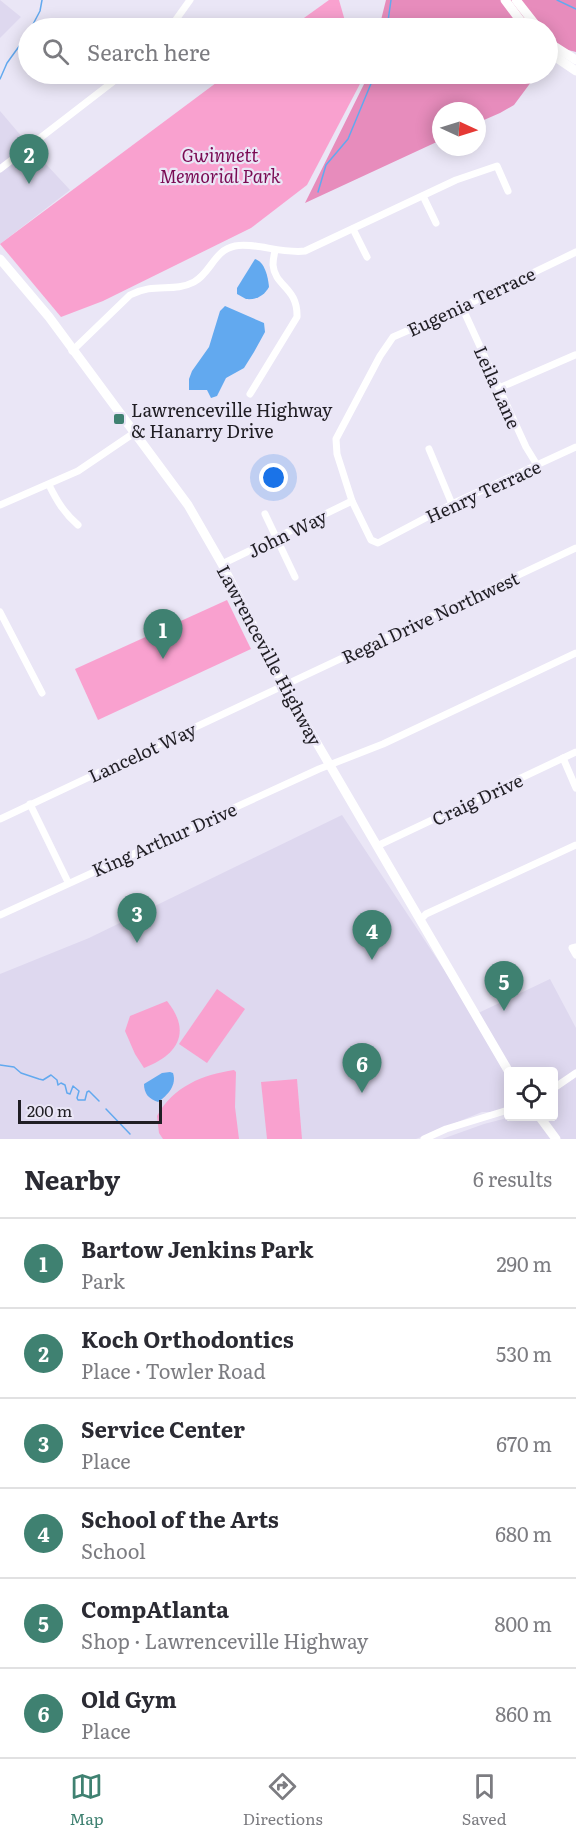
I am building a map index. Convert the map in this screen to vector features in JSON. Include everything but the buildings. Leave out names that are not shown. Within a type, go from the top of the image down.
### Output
[{"type":"main road","points":[[505,0],[518,18]]},
{"type":"main road","points":[[516,0],[530,18]]},
{"type":"main road","points":[[558,49],[576,60]]},
{"type":"main road","points":[[558,59],[576,71]]},
{"type":"main road","name":"Lawrenceville Highway","points":[[0,259],[49,317],[188,505],[222,564],[283,685],[507,1067]]},
{"type":"main road","points":[[543,1121],[556,1139]]},
{"type":"street","points":[[177,18],[190,0]]},
{"type":"street","points":[[0,170],[110,84]]},
{"type":"street","points":[[72,351],[130,295],[154,286],[177,287],[194,282],[207,272],[220,252],[231,246],[240,245],[289,253],[304,251],[456,180],[497,166],[508,191]]},
{"type":"street","points":[[423,196],[435,223]]},
{"type":"street","points":[[353,229],[367,257]]},
{"type":"street","points":[[250,394],[297,317],[295,297],[277,278],[273,267],[275,251]]},
{"type":"street","name":"Eugenia Terrace","points":[[390,537],[378,543],[371,540],[352,501],[337,454],[336,439],[380,356],[393,337],[462,307],[576,252]]},
{"type":"street","name":"Leila Lane","points":[[462,307],[526,447],[537,465]]},
{"type":"street","points":[[499,388],[575,355]]},
{"type":"street","points":[[0,505],[78,471],[134,433]]},
{"type":"street","name":"Henry Terrace","points":[[390,537],[452,504],[576,447]]},
{"type":"street","points":[[429,449],[452,504]]},
{"type":"street","points":[[49,485],[66,515],[78,525]]},
{"type":"street","name":"John Way","points":[[222,564],[352,501]]},
{"type":"street","points":[[265,514],[294,577]]},
{"type":"street","name":"Regal Drive Northwest","points":[[283,685],[576,548]]},
{"type":"street","points":[[0,612],[42,693]]},
{"type":"street","points":[[329,765],[383,744],[576,653]]},
{"type":"street","name":"Lancelot Way","points":[[0,819],[283,685]]},
{"type":"street","name":"Craig Drive","points":[[377,846],[576,752]]},
{"type":"street","points":[[562,758],[576,788]]},
{"type":"street","name":"King Arthur Drive","points":[[0,915],[68,882],[329,765]]},
{"type":"street","points":[[30,804],[68,882]]},
{"type":"street","points":[[420,920],[427,914],[576,845]]},
{"type":"street","points":[[558,1085],[576,1073]]},
{"type":"street","points":[[424,1139],[446,1129],[504,1111]]},
{"type":"shaded area","points":[[0,0],[21,17],[0,38]]},
{"type":"shaded area","points":[[386,0],[576,0],[576,52],[558,48],[558,18],[382,18]]},
{"type":"shaded area","points":[[364,84],[530,84],[514,105],[486,119],[486,102],[432,102],[432,144],[305,203]]},
{"type":"shaded area","points":[[0,111],[28,144],[0,166]]},
{"type":"shaded area","points":[[31,148],[70,190],[0,244],[0,172]]},
{"type":"shaded area","points":[[342,815],[474,1015],[550,979],[576,1028],[576,1139],[442,1139],[504,1119],[504,1121],[558,1121],[558,1067],[504,1067],[504,1112],[482,1112],[416,1139],[0,1139],[0,974],[89,938]]},
{"type":"green space","points":[[329,0],[339,0],[344,18],[304,18]]},
{"type":"green space","name":"Gwinnett Memorial Park","points":[[215,84],[360,84],[307,185],[251,228],[103,301],[61,317],[0,244]]},
{"type":"green space","points":[[227,600],[251,649],[98,720],[75,669]]},
{"type":"green space","points":[[217,989],[245,1009],[207,1063],[179,1044]]},
{"type":"green space","points":[[167,1001],[179,1023],[178,1041],[165,1056],[144,1068],[125,1031],[130,1016]]},
{"type":"green space","points":[[234,1070],[236,1072],[235,1107],[239,1139],[163,1139],[159,1133],[157,1116],[172,1097],[200,1079]]},
{"type":"green space","points":[[297,1079],[302,1139],[267,1139],[261,1082]]},
{"type":"water","points":[[255,259],[264,267],[269,287],[259,297],[246,299],[237,294],[237,288]]},
{"type":"water","points":[[225,306],[264,323],[265,332],[244,368],[226,378],[217,396],[211,398],[207,390],[189,390],[189,379],[209,347],[220,311]]},
{"type":"water","points":[[162,1073],[173,1073],[174,1082],[168,1093],[158,1102],[150,1098],[145,1091],[144,1084]]},
{"type":"waterway","points":[[36,18],[42,0]]},
{"type":"waterway","points":[[388,18],[391,0]]},
{"type":"waterway","points":[[557,0],[576,9]]},
{"type":"waterway","points":[[0,79],[7,63],[18,48]]},
{"type":"waterway","points":[[318,192],[326,165],[348,139],[371,84]]},
{"type":"waterway","points":[[0,1065],[14,1067],[21,1073],[43,1080],[51,1075],[57,1080],[58,1085],[61,1083],[65,1085],[67,1093],[70,1094],[73,1086],[79,1091],[78,1100],[85,1100],[89,1091],[99,1101]]},
{"type":"waterway","points":[[106,1109],[130,1134]]},
{"type":"place","name":"Koch Orthodontics","points":[[29,184]]},
{"type":"place","name":"Lawrenceville Highway & Hanarry Drive","points":[[119,419]]},
{"type":"place","name":"Bartow Jenkins Park","points":[[163,659]]},
{"type":"place","name":"Service Center","points":[[137,943]]},
{"type":"place","name":"School of the Arts","points":[[372,960]]},
{"type":"place","name":"CompAtlanta","points":[[504,1011]]},
{"type":"place","name":"Old Gym","points":[[362,1093]]}]
